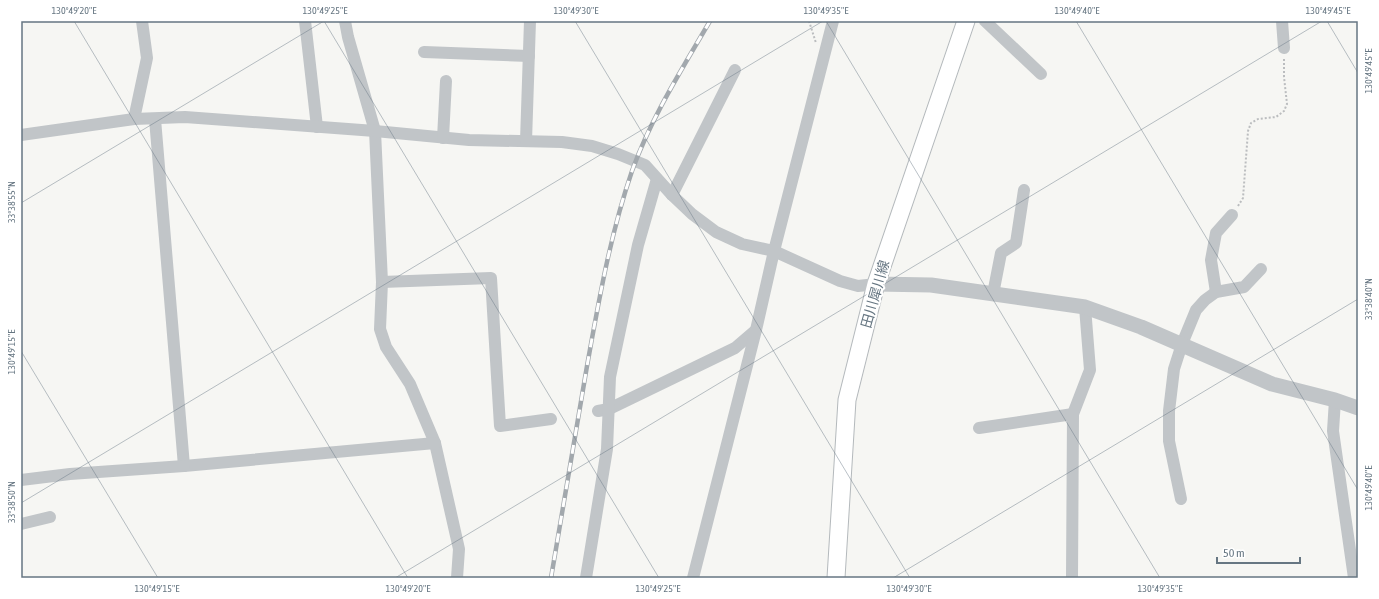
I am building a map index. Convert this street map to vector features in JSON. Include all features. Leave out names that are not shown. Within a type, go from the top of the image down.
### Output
[{"type":"main road","name":"田川犀川線","points":[[836,578],[847,400],[876,284],[966,21]]},
{"type":"street","points":[[134,119],[147,58],[142,21]]},
{"type":"street","points":[[305,21],[317,127]]},
{"type":"street","points":[[345,21],[375,131],[382,282],[380,329],[386,347],[410,384],[435,442],[459,549],[457,578]]},
{"type":"street","points":[[526,142],[530,21]]},
{"type":"street","points":[[693,578],[756,330],[774,250],[833,21]]},
{"type":"street","points":[[984,21],[1041,74]]},
{"type":"street","points":[[1282,21],[1284,48]]},
{"type":"street","points":[[424,52],[529,56]]},
{"type":"street","points":[[672,195],[735,70]]},
{"type":"street","points":[[443,138],[446,81]]},
{"type":"street","points":[[21,135],[134,119],[185,117],[375,131],[469,140],[562,142],[592,146],[618,154],[645,166],[692,214],[716,232],[742,244],[774,250],[840,281],[858,286],[876,284],[931,285],[1085,307],[1141,327],[1272,384],[1335,400],[1358,408]]},
{"type":"street","points":[[155,118],[184,466]]},
{"type":"street","points":[[586,578],[607,449],[604,410],[638,245],[657,179]]},
{"type":"street","points":[[993,294],[1001,253],[1016,243],[1024,190]]},
{"type":"street","points":[[1216,292],[1212,260],[1216,233],[1232,215]]},
{"type":"street","points":[[1181,499],[1169,441],[1169,411],[1174,369],[1182,344],[1196,310],[1205,300],[1216,292],[1244,287],[1262,269]]},
{"type":"street","points":[[382,282],[491,278],[500,426],[550,419]]},
{"type":"street","points":[[1072,578],[1073,414],[1090,370],[1085,307]]},
{"type":"street","points":[[604,410],[735,348],[756,330]]},
{"type":"street","points":[[1335,400],[1333,432],[1354,578]]},
{"type":"street","points":[[980,428],[1073,414]]},
{"type":"street","points":[[21,480],[70,474],[184,466],[435,442]]},
{"type":"street","points":[[21,524],[50,517]]},
{"type":"path","points":[[809,21],[817,46],[824,55]]},
{"type":"path","points":[[1232,215],[1243,198],[1248,131],[1251,123],[1258,119],[1276,117],[1284,111],[1287,104],[1284,77],[1284,48]]},
{"type":"railway","points":[[551,578],[596,317],[617,219],[632,171],[648,132],[710,21]]}]
